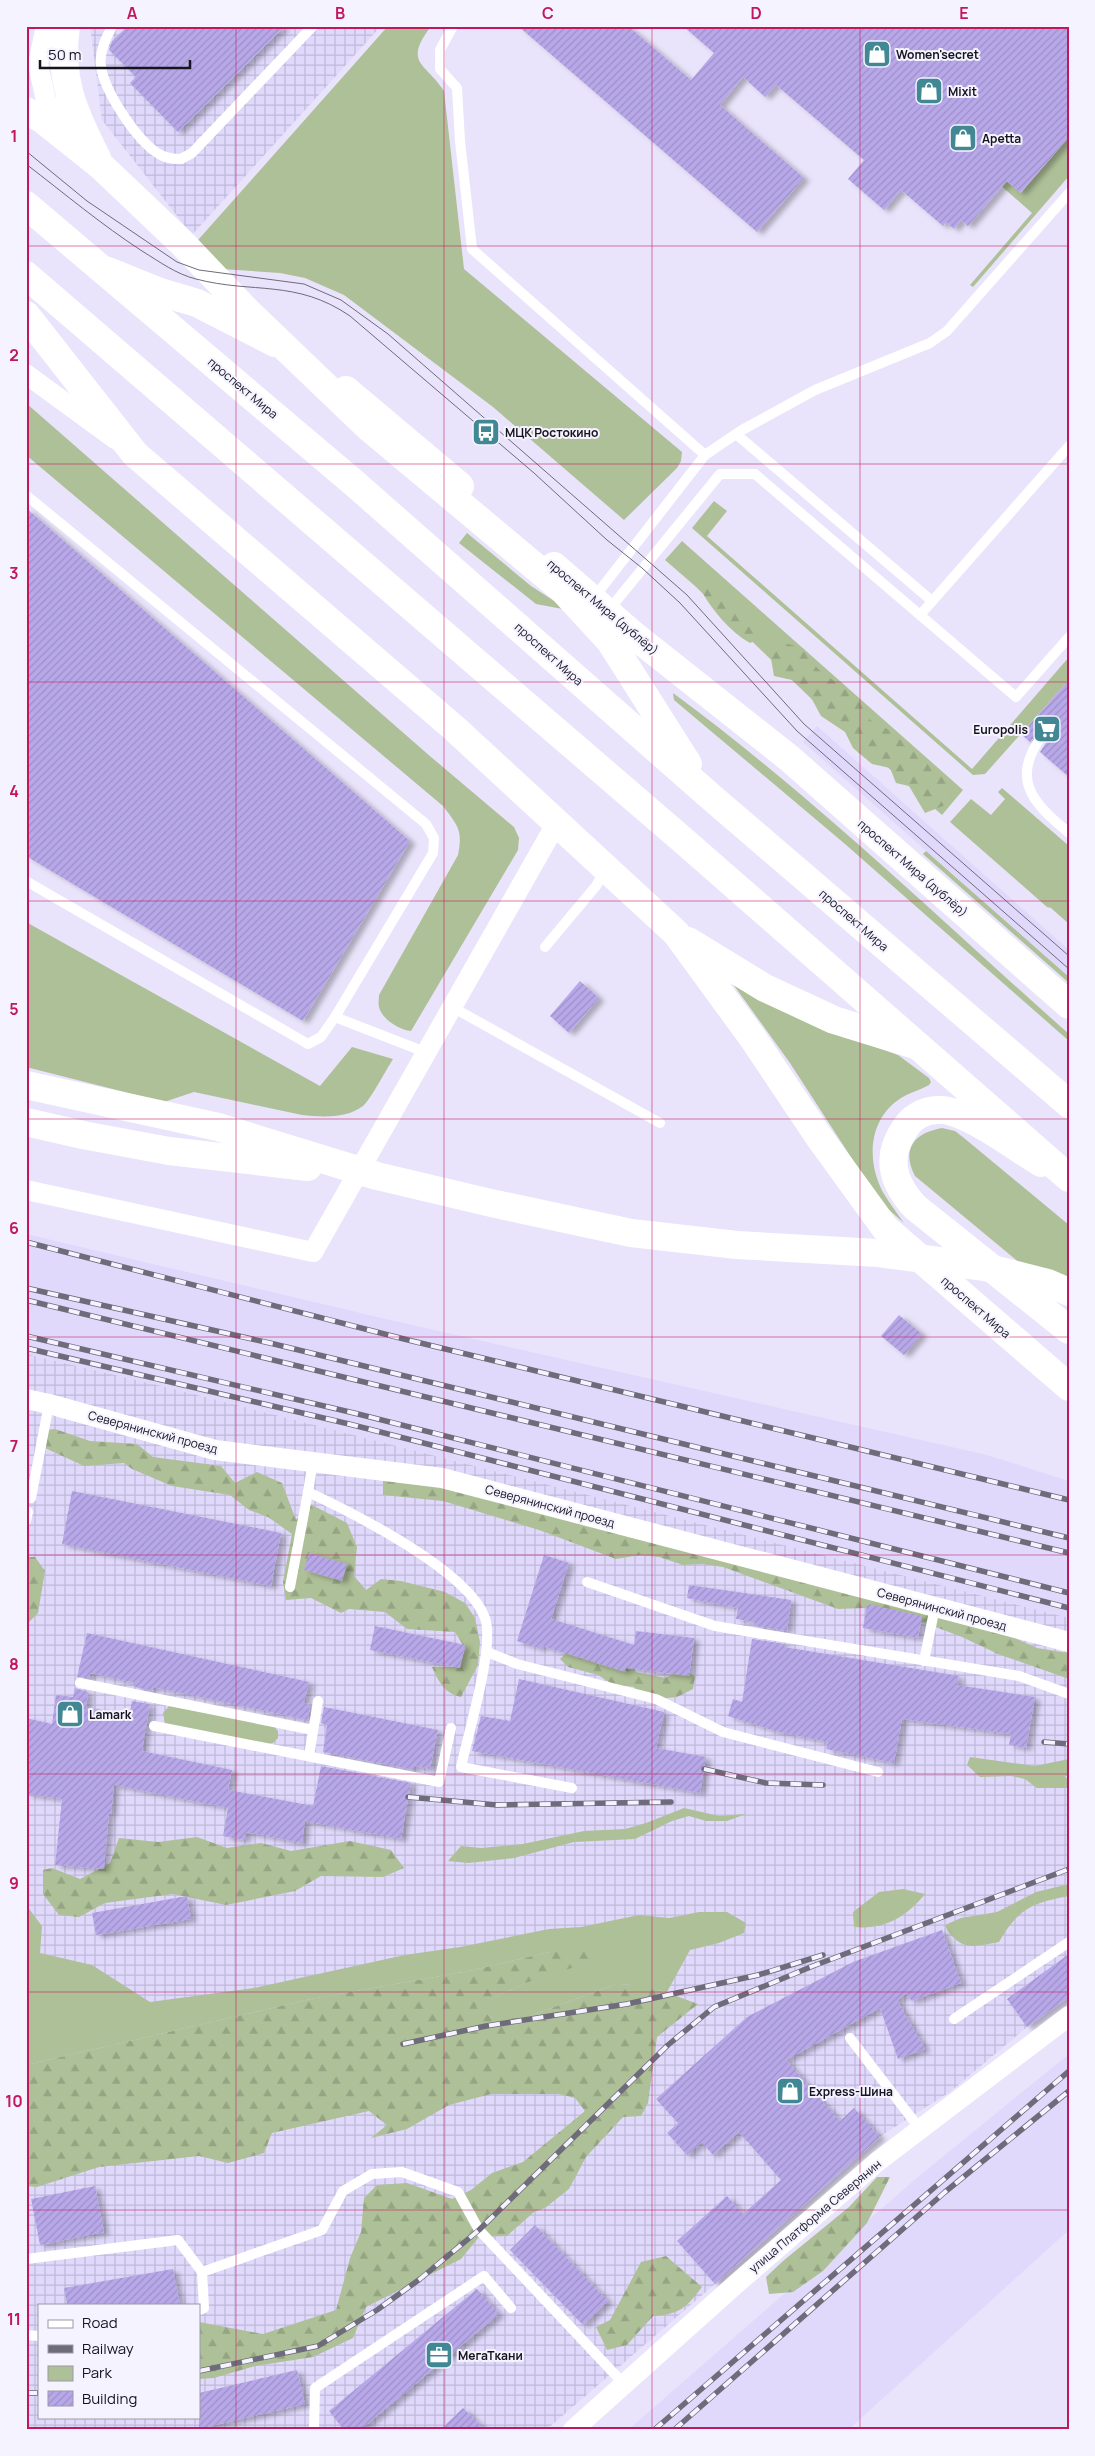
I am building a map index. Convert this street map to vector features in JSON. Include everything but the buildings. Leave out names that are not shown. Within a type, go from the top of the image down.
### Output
[{"type":"main road","points":[[66,26],[63,41],[64,75],[70,100],[102,166]]},
{"type":"main road","points":[[26,111],[42,119],[102,166],[182,243],[246,310],[367,426],[563,590],[739,718]]},
{"type":"main road","name":"проспект Мира","points":[[26,205],[404,526],[711,797],[1069,1104]]},
{"type":"main road","name":"проспект Мира (дублёр)","points":[[100,267],[160,292],[197,303],[268,339],[321,371],[600,605],[739,718],[1069,1005]]},
{"type":"main road","name":"проспект Мира","points":[[26,275],[677,836],[1069,1179]]},
{"type":"main road","name":"проспект Мира","points":[[26,315],[135,454],[454,728],[556,824],[607,867],[676,933],[752,1037],[825,1145],[885,1228],[1069,1387]]},
{"type":"main road","points":[[563,590],[610,641],[711,797]]},
{"type":"main road","name":"проспект Мира","points":[[676,933],[765,988],[834,1020],[918,1046]]},
{"type":"main road","points":[[26,1085],[218,1127],[377,1176],[490,1203],[631,1233],[737,1246],[878,1253],[985,1267],[1048,1283],[1069,1292]]},
{"type":"main road","points":[[1069,1179],[973,1122],[960,1115],[943,1110],[930,1111],[919,1115],[903,1131],[893,1150],[897,1180],[905,1196],[915,1207],[1069,1330]]},
{"type":"main road","points":[[26,1122],[168,1151],[377,1176]]},
{"type":"street","points":[[46,26],[38,64],[46,100],[68,127]]},
{"type":"street","points":[[26,374],[135,454]]},
{"type":"street","points":[[26,1190],[313,1252],[556,824]]},
{"type":"street","name":"Северянинский проезд","points":[[26,1399],[215,1450],[442,1478],[1069,1642]]},
{"type":"street","name":"улица Платформа Северянин","points":[[574,2430],[766,2257],[877,2162],[1069,2016]]},
{"type":"lane","points":[[112,26],[105,40],[100,65],[105,85],[114,102],[147,143],[159,154],[181,159],[192,153],[313,26]]},
{"type":"lane","points":[[453,26],[440,50],[440,69],[457,88],[460,141],[472,249],[705,455]]},
{"type":"lane","points":[[600,605],[705,455],[736,434],[815,390],[930,343],[947,331],[1069,194]]},
{"type":"lane","points":[[736,434],[932,602]]},
{"type":"lane","points":[[920,615],[1069,446]]},
{"type":"lane","points":[[600,605],[720,474],[755,474],[1016,697],[1069,637]]},
{"type":"lane","points":[[26,495],[426,824],[434,838],[433,853],[335,1017],[322,1037],[308,1044],[26,880]]},
{"type":"lane","points":[[1045,732],[1032,748],[1029,762],[1029,790],[1033,800],[1069,833]]},
{"type":"lane","points":[[544,947],[596,886],[607,867]]},
{"type":"lane","points":[[452,1006],[660,1123]]},
{"type":"lane","points":[[335,1017],[425,1052]]},
{"type":"lane","points":[[31,1498],[49,1404]]},
{"type":"lane","points":[[26,1457],[37,1459]]},
{"type":"lane","points":[[290,1587],[314,1461]]},
{"type":"lane","points":[[308,1492],[358,1515],[466,1587],[486,1618],[487,1652],[461,1767],[572,1788]]},
{"type":"lane","points":[[587,1582],[715,1626],[1019,1676],[1069,1694]]},
{"type":"lane","points":[[924,1661],[935,1607]]},
{"type":"lane","points":[[487,1652],[517,1664],[656,1699],[723,1732],[878,1772]]},
{"type":"lane","points":[[80,1683],[313,1730]]},
{"type":"lane","points":[[308,1756],[318,1700]]},
{"type":"lane","points":[[154,1726],[439,1782],[451,1728]]},
{"type":"lane","points":[[954,2019],[1069,1942]]},
{"type":"lane","points":[[850,2038],[920,2129]]},
{"type":"lane","points":[[202,2272],[322,2230],[343,2192],[372,2174],[402,2172],[458,2192],[479,2230],[624,2384]]},
{"type":"lane","points":[[26,2259],[178,2240],[202,2272],[204,2308],[200,2310]]},
{"type":"lane","points":[[314,2430],[315,2388],[484,2276],[512,2308]]},
{"type":"shaded area","points":[[90,26],[381,26],[192,235],[102,120]]},
{"type":"shaded area","points":[[817,726],[1069,950],[1069,977],[803,742]]},
{"type":"shaded area","points":[[26,1234],[390,1320],[987,1455],[1069,1481],[1069,1618],[170,1388],[26,1354]]},
{"type":"shaded area","points":[[26,1354],[170,1388],[1069,1618],[1069,1997],[1027,2027],[950,2092],[879,2137],[715,2284],[546,2430],[26,2430]]},
{"type":"shaded area","points":[[1069,2054],[1069,2230],[848,2430],[628,2430],[919,2176]]},
{"type":"green space","points":[[388,26],[431,26],[419,48],[418,56],[424,68],[444,91],[464,269],[682,452],[681,461],[677,468],[624,520],[493,407],[344,295],[305,278],[280,273],[221,269],[190,249]]},
{"type":"green space","points":[[1069,137],[1069,176],[973,287],[970,285],[1032,213],[989,175],[993,170],[1021,193]]},
{"type":"green space","points":[[26,403],[431,757],[514,827],[519,838],[518,850],[411,1031],[396,1026],[387,1020],[379,1006],[379,995],[458,855],[460,840],[456,824],[443,806],[26,455]]},
{"type":"green space","points":[[714,501],[727,511],[707,536],[972,769],[1069,657],[1069,680],[985,774],[973,775],[692,528]]},
{"type":"green space","points":[[467,533],[531,586],[568,610],[536,604],[459,543]]},
{"type":"green space","points":[[682,541],[963,790],[942,815],[827,714],[695,586],[665,560]]},
{"type":"green space","points":[[707,588],[719,588],[760,622],[765,636],[750,643],[736,633],[717,614],[706,599],[702,592]]},
{"type":"green space","points":[[781,642],[803,648],[818,669],[864,703],[870,720],[891,731],[954,787],[948,804],[925,813],[909,786],[896,783],[890,768],[872,764],[853,748],[845,732],[821,716],[808,692],[792,680],[774,676],[770,653]]},
{"type":"green space","points":[[673,693],[776,774],[875,859],[1069,1034],[1069,1041],[845,844],[674,700]]},
{"type":"green space","points":[[1002,788],[1069,846],[1069,924],[950,822],[971,799],[991,815],[1005,799],[998,792]]},
{"type":"green space","points":[[926,851],[1069,977],[1069,983],[923,854]]},
{"type":"green space","points":[[26,922],[320,1086],[352,1047],[393,1059],[363,1106],[349,1113],[325,1116],[302,1115],[194,1092],[164,1102],[26,1067]]},
{"type":"green space","points":[[730,980],[818,1026],[898,1055],[929,1078],[931,1082],[929,1085],[904,1096],[890,1107],[876,1129],[873,1142],[874,1168],[878,1182],[886,1198],[904,1223],[880,1202],[790,1063]]},
{"type":"green space","points":[[942,1128],[955,1131],[1069,1225],[1069,1304],[915,1176],[909,1158],[913,1144],[917,1138],[924,1134]]},
{"type":"green space","points":[[55,1429],[90,1441],[137,1444],[153,1457],[221,1466],[235,1483],[257,1472],[282,1483],[296,1520],[310,1504],[347,1523],[357,1547],[354,1576],[366,1590],[381,1579],[401,1581],[445,1592],[465,1603],[475,1618],[480,1642],[478,1665],[461,1697],[446,1690],[432,1667],[457,1667],[466,1650],[455,1632],[407,1629],[385,1612],[349,1609],[341,1613],[311,1598],[286,1600],[283,1582],[292,1534],[268,1517],[249,1510],[230,1495],[172,1486],[132,1469],[124,1463],[84,1466],[45,1448],[46,1430]]},
{"type":"green space","points":[[374,1465],[999,1631],[1037,1648],[1069,1653],[1069,1679],[998,1654],[962,1637],[904,1615],[865,1608],[838,1609],[723,1567],[703,1564],[683,1565],[659,1557],[640,1555],[616,1559],[539,1530],[443,1501],[383,1495],[383,1478]]},
{"type":"green space","points":[[26,1557],[35,1557],[45,1571],[38,1613],[26,1625]]},
{"type":"green space","points":[[569,1650],[635,1663],[635,1672],[665,1678],[682,1670],[695,1676],[693,1689],[677,1697],[646,1700],[634,1687],[612,1684],[598,1675],[568,1667],[560,1659]]},
{"type":"green space","points":[[169,1706],[273,1725],[278,1731],[278,1738],[273,1743],[264,1745],[172,1727],[165,1723],[163,1713]]},
{"type":"green space","points":[[970,1757],[1035,1766],[1069,1759],[1069,1775],[1064,1777],[1069,1779],[1069,1788],[1037,1788],[1025,1779],[1011,1776],[980,1777],[967,1765]]},
{"type":"green space","points":[[684,1808],[719,1816],[746,1814],[727,1821],[706,1821],[689,1816],[672,1821],[635,1839],[574,1842],[514,1858],[468,1863],[448,1861],[461,1846],[481,1848],[523,1844],[584,1831],[625,1829]]},
{"type":"green space","points":[[197,1837],[227,1848],[261,1843],[291,1851],[350,1841],[391,1850],[404,1868],[383,1877],[321,1876],[295,1891],[226,1905],[173,1894],[105,1903],[79,1917],[59,1915],[43,1894],[43,1870],[52,1868],[80,1879],[110,1863],[119,1838],[158,1842]]},
{"type":"green space","points":[[1069,1884],[1069,1896],[1045,1901],[1020,1914],[999,1942],[975,1946],[964,1945],[953,1937],[945,1925],[961,1918],[997,1912],[1036,1892]]},
{"type":"green space","points":[[903,1889],[925,1894],[910,1909],[894,1920],[876,1926],[854,1927],[853,1912],[879,1892]]},
{"type":"green space","points":[[26,1905],[42,1926],[40,1953],[92,1965],[150,2002],[254,1988],[405,1955],[460,1947],[549,1929],[581,1927],[639,1915],[669,1918],[699,1912],[727,1912],[746,1923],[744,1933],[719,1943],[690,1950],[667,1992],[626,1984],[616,1984],[525,2018],[493,2018],[475,2007],[525,1983],[549,1952],[474,1970],[311,1999],[26,2065]]},
{"type":"green space","points":[[613,1946],[593,1961],[525,1983],[476,2007],[493,2018],[525,2018],[616,1984],[647,1987],[698,2004],[657,2037],[648,2103],[641,2116],[623,2117],[586,2157],[569,2189],[545,2208],[534,2212],[507,2236],[479,2237],[461,2259],[366,2307],[353,2338],[313,2357],[255,2366],[214,2378],[200,2379],[200,2322],[263,2334],[336,2310],[350,2258],[361,2232],[364,2198],[377,2185],[407,2183],[452,2199],[471,2190],[492,2173],[523,2162],[585,2111],[575,2098],[559,2094],[491,2094],[449,2105],[407,2129],[371,2138],[387,2125],[369,2111],[272,2133],[264,2153],[228,2163],[199,2156],[99,2167],[37,2187],[26,2186],[26,2065],[311,1999],[474,1970],[549,1952]]},
{"type":"green space","points":[[877,2177],[890,2177],[867,2223],[823,2271],[793,2292],[769,2294],[766,2277],[849,2207]]},
{"type":"green space","points":[[666,2256],[702,2287],[682,2309],[670,2314],[653,2316],[627,2345],[607,2350],[596,2327],[610,2320],[641,2262]]},
{"type":"tram line","points":[[26,151],[87,201],[177,262],[199,270],[304,284],[341,300],[388,334],[687,595],[804,724],[1069,956]]},
{"type":"tram line","points":[[26,164],[127,241],[182,274],[217,283],[293,292],[330,304],[350,316],[534,473],[607,540],[642,568],[680,603],[797,731],[1069,969]]},
{"type":"railway","points":[[26,1242],[404,1339],[1069,1500]]},
{"type":"railway","points":[[26,1288],[274,1344],[1069,1538]]},
{"type":"railway","points":[[26,1300],[1069,1553]]},
{"type":"railway","points":[[26,1336],[354,1413],[1069,1593]]},
{"type":"railway","points":[[26,1348],[349,1424],[1069,1608]]},
{"type":"railway","points":[[1044,1742],[1069,1744]]},
{"type":"railway","points":[[704,1769],[766,1783],[823,1785]]},
{"type":"railway","points":[[408,1797],[497,1805],[671,1802]]},
{"type":"railway","points":[[200,2371],[318,2346],[377,2310],[420,2279],[479,2230],[668,2045],[714,2007],[813,1966],[1069,1869]]},
{"type":"railway","points":[[403,2044],[486,2026],[627,2004],[758,1975],[823,1955]]},
{"type":"railway","points":[[654,2430],[1069,2071]]},
{"type":"railway","points":[[674,2430],[945,2192],[1069,2091]]},
{"type":"railway","points":[[26,2393],[38,2393]]},
{"type":"place","name":"Women'secret","points":[[877,54]]},
{"type":"place","name":"Mixit","points":[[929,91]]},
{"type":"place","name":"Apetta","points":[[963,138]]},
{"type":"place","name":"МЦК Ростокино","points":[[486,432]]},
{"type":"place","name":"Europolis","points":[[1047,729]]},
{"type":"place","name":"Lamark","points":[[70,1714]]},
{"type":"place","name":"Express-Шина","points":[[790,2091]]},
{"type":"place","name":"МегаТкани","points":[[439,2355]]}]
